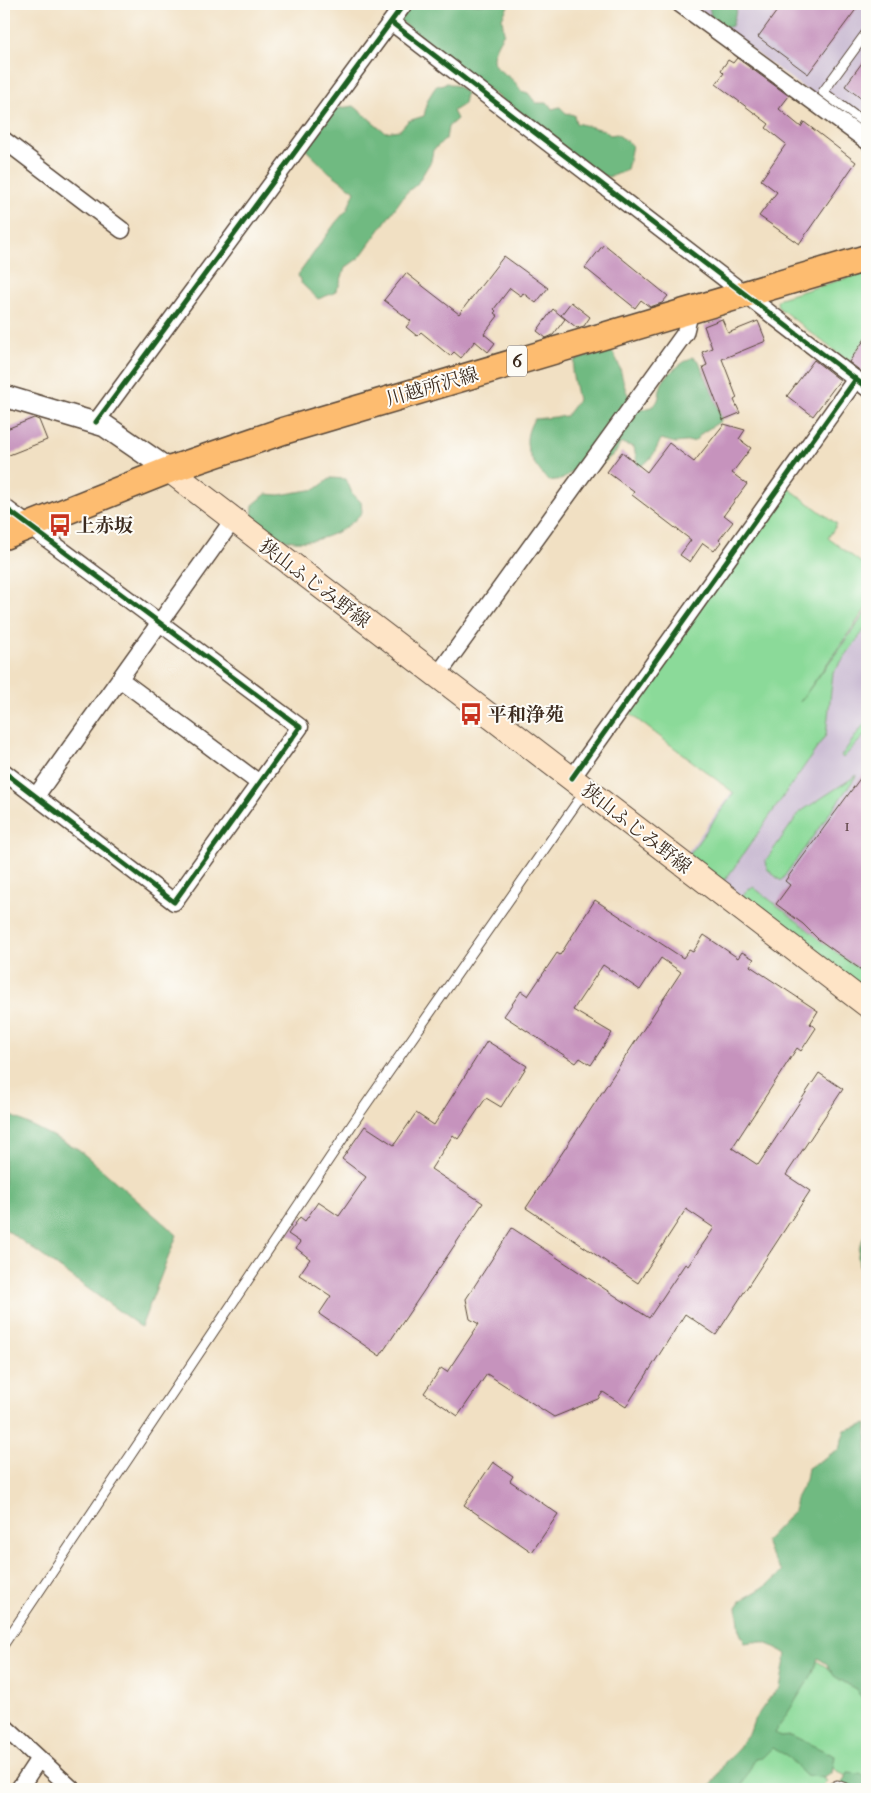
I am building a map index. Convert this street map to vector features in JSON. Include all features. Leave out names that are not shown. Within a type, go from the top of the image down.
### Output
[{"type":"main road","name":"川越所沢線","points":[[4,536],[169,470],[283,431],[867,258]]},
{"type":"main road","name":"狭山ふじみ野線","points":[[169,470],[867,1005]]},
{"type":"street","points":[[96,422],[404,4]]},
{"type":"street","points":[[680,4],[867,142]]},
{"type":"street","points":[[391,22],[861,384],[580,784]]},
{"type":"street","points":[[4,140],[122,230]]},
{"type":"street","points":[[437,676],[685,333],[691,309]]},
{"type":"street","points":[[5,401],[96,422],[115,432],[169,470]]},
{"type":"street","points":[[4,507],[300,727],[174,902],[4,772]]},
{"type":"street","points":[[36,796],[121,680],[233,520]]},
{"type":"street","points":[[121,680],[258,783]]},
{"type":"street","points":[[4,1726],[38,1760],[72,1789]]},
{"type":"street","points":[[19,1789],[38,1760]]},
{"type":"lane","points":[[867,32],[823,92],[867,125]]},
{"type":"lane","points":[[4,1644],[580,784]]},
{"type":"lane","points":[[830,1789],[837,1785],[848,1789]]},
{"type":"shaded area","points":[[690,4],[867,4],[867,135]]},
{"type":"shaded area","points":[[867,609],[867,993],[684,857]]},
{"type":"green space","points":[[409,4],[509,4],[502,18],[504,33],[493,56],[494,63],[516,83],[521,91],[528,93],[536,103],[548,103],[552,109],[560,107],[566,113],[574,115],[576,123],[604,130],[610,135],[617,134],[632,145],[627,170],[609,177],[597,174],[398,19]]},
{"type":"green space","points":[[706,4],[738,4],[732,26],[723,28],[711,17],[709,6]]},
{"type":"green space","points":[[447,83],[457,86],[466,93],[464,104],[453,111],[457,119],[448,127],[446,139],[433,150],[431,161],[417,184],[406,193],[360,257],[345,268],[339,286],[334,293],[318,299],[301,283],[298,275],[336,222],[347,210],[355,191],[329,172],[304,148],[332,109],[354,106],[385,132],[400,130],[408,121],[424,116],[428,99],[436,86]]},
{"type":"green space","points":[[867,272],[867,337],[849,362],[778,307],[777,302],[780,298]]},
{"type":"green space","points":[[610,350],[617,360],[624,386],[632,402],[641,410],[650,407],[658,401],[663,382],[673,370],[692,357],[699,361],[715,398],[721,421],[702,433],[695,441],[675,443],[661,439],[650,459],[638,467],[634,447],[621,443],[616,452],[598,467],[581,464],[563,479],[548,481],[532,459],[527,444],[527,437],[534,419],[566,416],[578,400],[572,372],[575,360]]},
{"type":"green space","points":[[331,478],[346,479],[352,493],[361,502],[362,512],[354,521],[333,534],[308,541],[283,539],[269,532],[252,516],[253,505],[266,494],[279,495],[316,489]]},
{"type":"green space","points":[[787,487],[837,524],[828,538],[867,567],[867,607],[800,702],[867,611],[867,626],[833,673],[826,735],[726,879],[721,880],[688,856],[734,793],[626,711]]},
{"type":"green space","points":[[867,720],[867,733],[843,758],[841,756]]},
{"type":"green space","points":[[857,775],[781,881],[767,869],[766,860],[800,812]]},
{"type":"green space","points":[[753,887],[867,975],[867,993],[740,899],[748,889]]},
{"type":"green space","points":[[4,1112],[78,1149],[177,1235],[141,1327],[4,1228]]},
{"type":"green space","points":[[867,1230],[867,1279],[865,1279],[859,1265],[858,1254]]},
{"type":"green space","points":[[867,1424],[867,1703],[861,1698],[857,1690],[834,1676],[827,1664],[818,1658],[813,1673],[775,1733],[780,1736],[791,1735],[835,1756],[832,1773],[824,1778],[805,1775],[786,1755],[772,1748],[762,1758],[755,1759],[740,1789],[710,1789],[725,1762],[738,1749],[750,1732],[754,1720],[771,1696],[780,1688],[786,1654],[767,1644],[757,1642],[745,1643],[740,1633],[737,1607],[742,1600],[769,1584],[782,1572],[769,1552],[765,1541],[794,1511],[796,1498],[806,1480],[808,1468],[839,1449],[845,1430]]},
{"type":"green space","points":[[817,1661],[867,1693],[867,1789],[773,1732]]},
{"type":"green space","points":[[765,1741],[827,1781],[821,1789],[734,1789]]},
{"type":"green space","points":[[847,1773],[861,1774],[867,1780],[867,1789],[839,1789]]},
{"type":"building","points":[[782,4],[860,4],[808,74],[758,37]]},
{"type":"building","points":[[867,56],[867,103],[845,86]]},
{"type":"building","points":[[737,58],[789,96],[779,109],[801,127],[804,122],[856,162],[799,244],[759,216],[777,192],[761,180],[786,144],[766,128],[769,124],[716,84],[724,73],[721,70],[728,60],[733,63]]},
{"type":"building","points":[[604,244],[668,296],[662,303],[650,307],[641,300],[635,308],[585,268]]},
{"type":"building","points":[[504,256],[548,288],[536,303],[523,293],[521,296],[510,288],[494,309],[496,311],[494,313],[498,316],[484,334],[495,343],[488,352],[475,341],[461,358],[454,352],[450,356],[421,332],[417,336],[406,327],[411,321],[384,300],[406,273],[459,314]]},
{"type":"building","points":[[571,302],[590,317],[584,326],[577,328],[561,315]]},
{"type":"building","points":[[553,309],[565,319],[553,335],[546,338],[537,331]]},
{"type":"building","points":[[722,319],[728,333],[758,321],[766,341],[722,359],[737,398],[734,400],[740,413],[723,420],[703,367],[707,365],[702,352],[712,348],[704,326]]},
{"type":"building","points":[[867,336],[867,376],[849,362]]},
{"type":"building","points":[[814,360],[840,380],[813,416],[787,396]]},
{"type":"building","points":[[34,418],[39,420],[47,440],[4,457],[4,430]]},
{"type":"building","points":[[724,424],[745,430],[739,439],[751,448],[732,473],[747,484],[724,515],[733,522],[719,540],[721,542],[714,551],[703,543],[690,562],[680,555],[691,540],[632,495],[634,492],[607,472],[622,452],[647,472],[669,443],[694,462]]},
{"type":"building","points":[[867,769],[867,974],[818,939],[803,924],[776,904],[790,885],[785,881]]},
{"type":"building","points":[[595,900],[683,958],[689,950],[693,952],[704,935],[738,958],[742,952],[754,959],[750,966],[818,1011],[810,1024],[816,1028],[801,1051],[797,1048],[732,1148],[758,1165],[819,1073],[843,1089],[786,1175],[810,1191],[716,1335],[685,1314],[626,1407],[603,1392],[598,1399],[554,1417],[487,1374],[458,1416],[424,1393],[441,1368],[447,1372],[479,1324],[470,1319],[466,1299],[512,1228],[649,1318],[685,1264],[688,1266],[714,1228],[686,1209],[638,1283],[526,1208],[681,972],[661,958],[640,990],[603,965],[573,1010],[612,1033],[591,1065],[580,1058],[576,1063],[504,1016],[521,991],[528,996],[557,953],[560,955]]},
{"type":"building","points":[[487,1041],[527,1066],[501,1107],[486,1098],[458,1139],[453,1135],[431,1169],[483,1203],[380,1356],[319,1314],[331,1296],[299,1275],[310,1259],[296,1248],[300,1242],[288,1234],[300,1217],[305,1221],[318,1202],[339,1216],[366,1177],[342,1159],[365,1126],[394,1145],[416,1113],[434,1125]]},
{"type":"building","points":[[493,1462],[513,1476],[510,1481],[558,1514],[532,1552],[464,1505]]},
{"type":"cycle path","points":[[96,422],[404,4]]},
{"type":"cycle path","points":[[391,22],[867,388]]},
{"type":"cycle path","points":[[572,778],[856,379]]},
{"type":"cycle path","points":[[4,507],[300,727],[174,902],[4,772]]},
{"type":"place","name":"上赤坂","points":[[60,525]]},
{"type":"place","name":"平和浄苑","points":[[471,714]]}]
